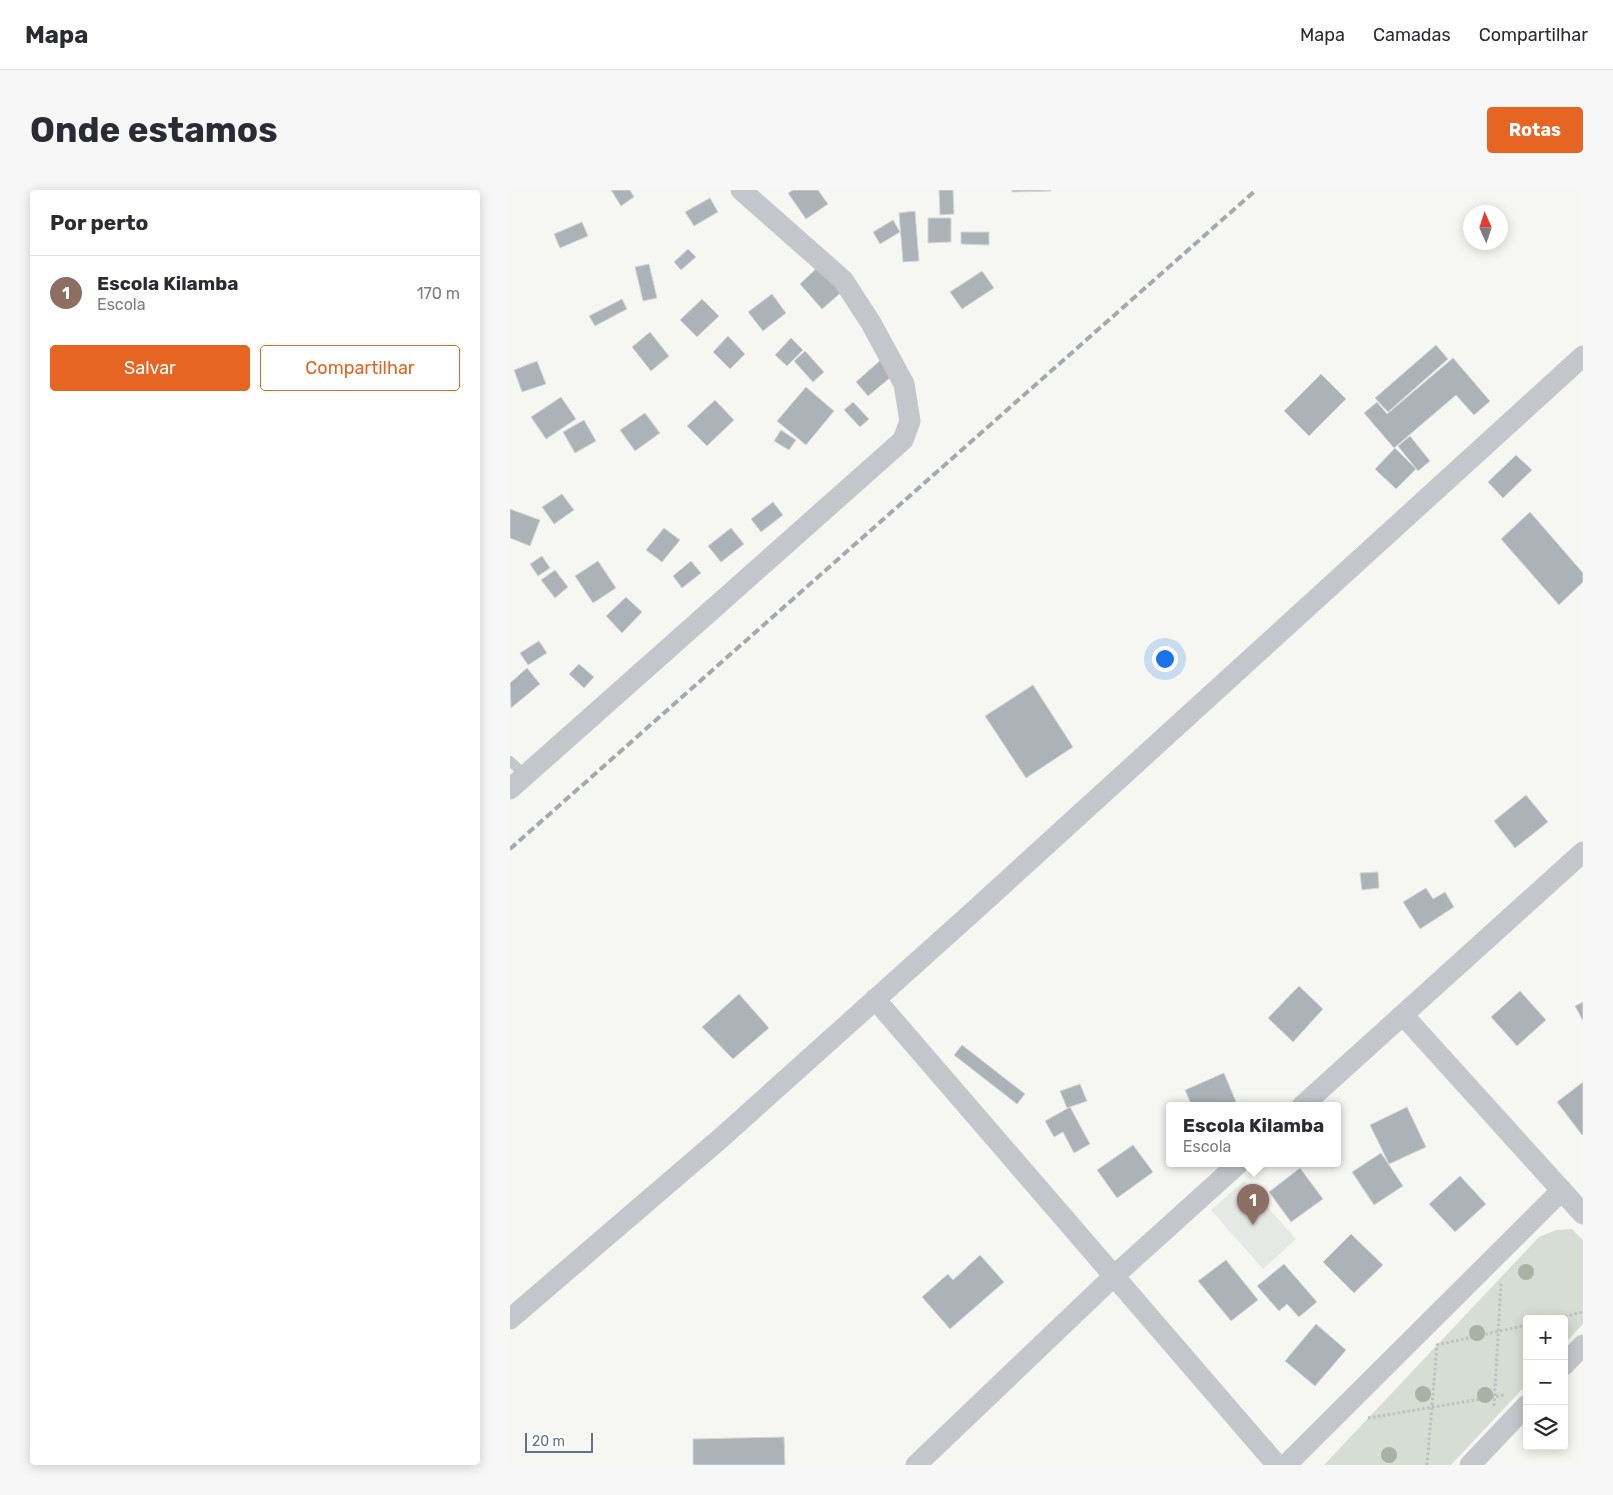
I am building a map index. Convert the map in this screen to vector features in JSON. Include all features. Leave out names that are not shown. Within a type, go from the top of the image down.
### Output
[{"type":"street","points":[[515,775],[903,440],[910,422],[904,384],[891,356],[843,280],[740,190]]},
{"type":"street","points":[[510,1319],[721,1138],[875,1000],[1583,356]]},
{"type":"street","points":[[1306,1102],[1583,852]]},
{"type":"street","points":[[875,1000],[1277,1465]]},
{"type":"street","points":[[1404,1015],[1583,1214]]},
{"type":"street","points":[[916,1465],[1114,1276],[1235,1167]]},
{"type":"street","points":[[1286,1465],[1562,1190]]},
{"type":"street","points":[[1568,1361],[1583,1345]]},
{"type":"street","points":[[1470,1465],[1519,1399]]},
{"type":"path","points":[[1494,1412],[1501,1277]]},
{"type":"path","points":[[1568,1316],[1583,1312]]},
{"type":"path","points":[[1427,1465],[1437,1345],[1523,1326]]},
{"type":"path","points":[[1368,1418],[1495,1396],[1519,1399]]},
{"type":"shaded area","points":[[1244,1181],[1296,1239],[1263,1269],[1211,1210]]},
{"type":"shaded area","points":[[1572,1229],[1583,1240],[1583,1324],[1568,1340],[1568,1315],[1523,1315],[1523,1388],[1451,1465],[1324,1465],[1539,1237],[1556,1230]]},
{"type":"building","points":[[611,190],[630,190],[634,197],[621,206]]},
{"type":"building","points":[[793,190],[818,190],[828,204],[806,219],[788,193]]},
{"type":"building","points":[[939,190],[953,190],[954,214],[940,215]]},
{"type":"building","points":[[1012,190],[1051,190],[1051,191],[1012,192]]},
{"type":"building","points":[[710,198],[718,212],[694,226],[685,212]]},
{"type":"building","points":[[915,211],[919,261],[903,262],[899,213]]},
{"type":"building","points":[[928,218],[951,218],[951,242],[928,243]]},
{"type":"building","points":[[893,220],[900,232],[880,244],[873,232]]},
{"type":"building","points":[[582,222],[588,236],[560,248],[554,234]]},
{"type":"building","points":[[961,232],[989,232],[989,245],[961,244]]},
{"type":"building","points":[[688,249],[696,257],[681,270],[674,262]]},
{"type":"building","points":[[649,264],[657,298],[643,301],[635,267]]},
{"type":"building","points":[[821,264],[844,290],[822,309],[800,284]]},
{"type":"building","points":[[982,271],[994,288],[962,309],[950,292]]},
{"type":"building","points":[[772,294],[786,313],[763,331],[748,312]]},
{"type":"building","points":[[622,299],[627,309],[595,326],[589,316]]},
{"type":"building","points":[[702,299],[719,316],[697,337],[680,320]]},
{"type":"building","points":[[650,332],[669,356],[651,371],[632,347]]},
{"type":"building","points":[[728,336],[745,354],[730,369],[713,352]]},
{"type":"building","points":[[791,338],[803,350],[787,366],[775,355]]},
{"type":"building","points":[[1436,345],[1448,359],[1388,412],[1375,398]]},
{"type":"building","points":[[805,351],[824,372],[813,382],[794,361]]},
{"type":"building","points":[[884,357],[897,372],[868,396],[856,382]]},
{"type":"building","points":[[1453,358],[1490,401],[1474,415],[1456,395],[1394,448],[1364,413],[1377,402],[1387,414]]},
{"type":"building","points":[[537,361],[546,384],[522,392],[514,370]]},
{"type":"building","points":[[1321,374],[1346,399],[1309,436],[1284,411]]},
{"type":"building","points":[[806,387],[834,411],[806,445],[777,421]]},
{"type":"building","points":[[561,397],[576,419],[546,439],[531,417]]},
{"type":"building","points":[[715,400],[734,420],[707,446],[687,426]]},
{"type":"building","points":[[853,402],[869,419],[860,427],[844,410]]},
{"type":"building","points":[[645,413],[660,433],[635,451],[620,430]]},
{"type":"building","points":[[584,420],[596,441],[575,453],[563,432]]},
{"type":"building","points":[[781,430],[796,440],[789,450],[774,441]]},
{"type":"building","points":[[1410,436],[1430,461],[1418,471],[1398,446]]},
{"type":"building","points":[[1395,448],[1416,469],[1396,489],[1375,469]]},
{"type":"building","points":[[1516,455],[1532,470],[1503,498],[1488,482]]},
{"type":"building","points":[[562,494],[574,510],[554,524],[542,507]]},
{"type":"building","points":[[773,502],[783,515],[761,532],[751,519]]},
{"type":"building","points":[[510,509],[540,520],[530,546],[510,538]]},
{"type":"building","points":[[1530,512],[1583,573],[1583,582],[1559,605],[1501,539]]},
{"type":"building","points":[[664,528],[680,540],[662,562],[646,550]]},
{"type":"building","points":[[731,528],[744,544],[721,562],[708,546]]},
{"type":"building","points":[[542,556],[550,568],[538,576],[530,564]]},
{"type":"building","points":[[598,561],[616,588],[593,603],[575,576]]},
{"type":"building","points":[[691,561],[701,573],[682,588],[673,576]]},
{"type":"building","points":[[555,570],[568,587],[555,598],[541,580]]},
{"type":"building","points":[[626,597],[642,612],[622,633],[606,616]]},
{"type":"building","points":[[539,641],[547,653],[528,665],[520,653]]},
{"type":"building","points":[[579,664],[594,677],[584,688],[569,674]]},
{"type":"building","points":[[527,668],[540,684],[511,708],[510,683]]},
{"type":"building","points":[[1033,685],[1073,747],[1026,778],[985,716]]},
{"type":"building","points":[[1526,795],[1548,822],[1515,848],[1494,821]]},
{"type":"building","points":[[1378,872],[1379,888],[1362,890],[1360,873]]},
{"type":"building","points":[[1426,888],[1433,899],[1445,892],[1454,907],[1420,929],[1403,902]]},
{"type":"building","points":[[1299,986],[1323,1009],[1293,1042],[1268,1018]]},
{"type":"building","points":[[1520,991],[1546,1020],[1517,1046],[1491,1017]]},
{"type":"building","points":[[739,994],[769,1028],[733,1059],[702,1027]]},
{"type":"building","points":[[1583,1002],[1583,1021],[1575,1006]]},
{"type":"building","points":[[962,1045],[1025,1094],[1017,1104],[954,1055]]},
{"type":"building","points":[[1224,1073],[1236,1102],[1190,1102],[1185,1090]]},
{"type":"building","points":[[1583,1082],[1583,1134],[1582,1135],[1557,1102]]},
{"type":"building","points":[[1080,1084],[1087,1101],[1067,1108],[1060,1091]]},
{"type":"building","points":[[1070,1107],[1090,1144],[1074,1153],[1063,1132],[1054,1137],[1045,1121]]},
{"type":"building","points":[[1407,1107],[1426,1147],[1389,1164],[1370,1125]]},
{"type":"building","points":[[1133,1145],[1153,1172],[1117,1198],[1097,1170]]},
{"type":"building","points":[[1381,1153],[1403,1186],[1374,1205],[1352,1172]]},
{"type":"building","points":[[1300,1168],[1323,1199],[1291,1222],[1269,1192]]},
{"type":"building","points":[[1460,1176],[1486,1204],[1455,1232],[1429,1204]]},
{"type":"building","points":[[1351,1234],[1383,1265],[1354,1293],[1323,1262]]},
{"type":"building","points":[[980,1255],[1004,1282],[950,1329],[922,1297],[948,1274],[953,1280]]},
{"type":"building","points":[[1226,1260],[1258,1300],[1231,1321],[1198,1281]]},
{"type":"building","points":[[1284,1264],[1317,1302],[1299,1317],[1287,1304],[1279,1311],[1257,1286]]},
{"type":"building","points":[[1316,1324],[1346,1350],[1315,1386],[1285,1361]]},
{"type":"building","points":[[784,1437],[785,1465],[693,1465],[693,1439]]},
{"type":"railway","points":[[510,849],[1256,190]]},
{"type":"place","name":"Escola Kilamba","points":[[1253,1225]]}]
